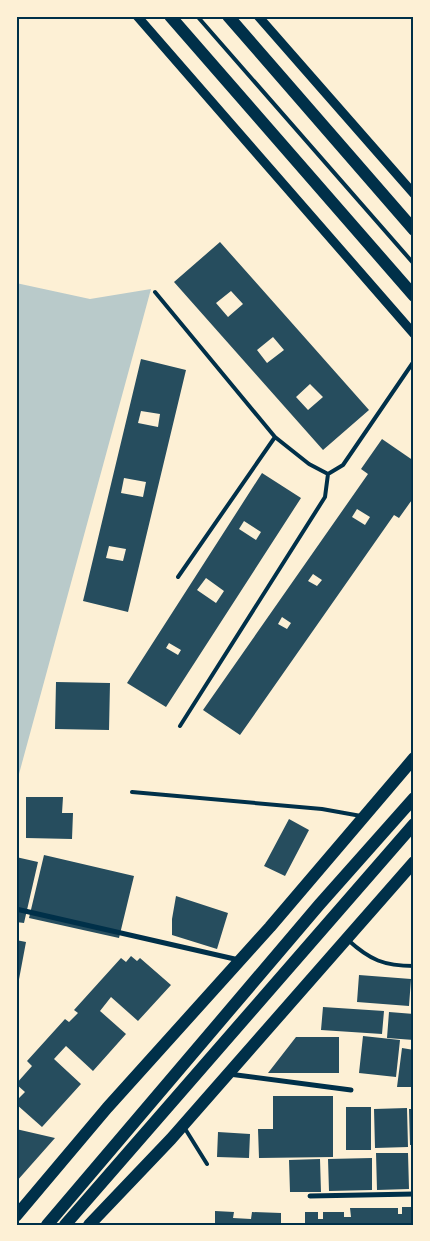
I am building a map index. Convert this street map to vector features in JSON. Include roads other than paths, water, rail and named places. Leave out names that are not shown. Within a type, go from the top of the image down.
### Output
[{"type":"main road","points":[[170,16],[414,296]]},
{"type":"main road","points":[[228,16],[414,230]]},
{"type":"main road","points":[[16,1216],[106,1108],[239,960],[414,758]]},
{"type":"main road","points":[[47,1225],[319,905],[414,798]]},
{"type":"main road","points":[[65,1225],[414,824]]},
{"type":"main road","points":[[88,1225],[228,1074],[414,862]]},
{"type":"street","points":[[137,16],[414,334]]},
{"type":"street","points":[[258,16],[414,194]]},
{"type":"street","points":[[16,909],[239,960]]},
{"type":"street","points":[[228,1074],[351,1090]]},
{"type":"street","points":[[310,1196],[414,1194]]},
{"type":"lane","points":[[197,16],[414,264]]},
{"type":"lane","points":[[155,292],[275,436],[309,464],[328,474]]},
{"type":"lane","points":[[180,726],[325,497],[328,474],[343,464],[414,361]]},
{"type":"lane","points":[[178,577],[275,436]]},
{"type":"lane","points":[[132,792],[322,809],[364,817]]},
{"type":"lane","points":[[346,938],[362,953],[373,959],[394,966],[414,966]]},
{"type":"lane","points":[[182,1125],[207,1164]]}]
